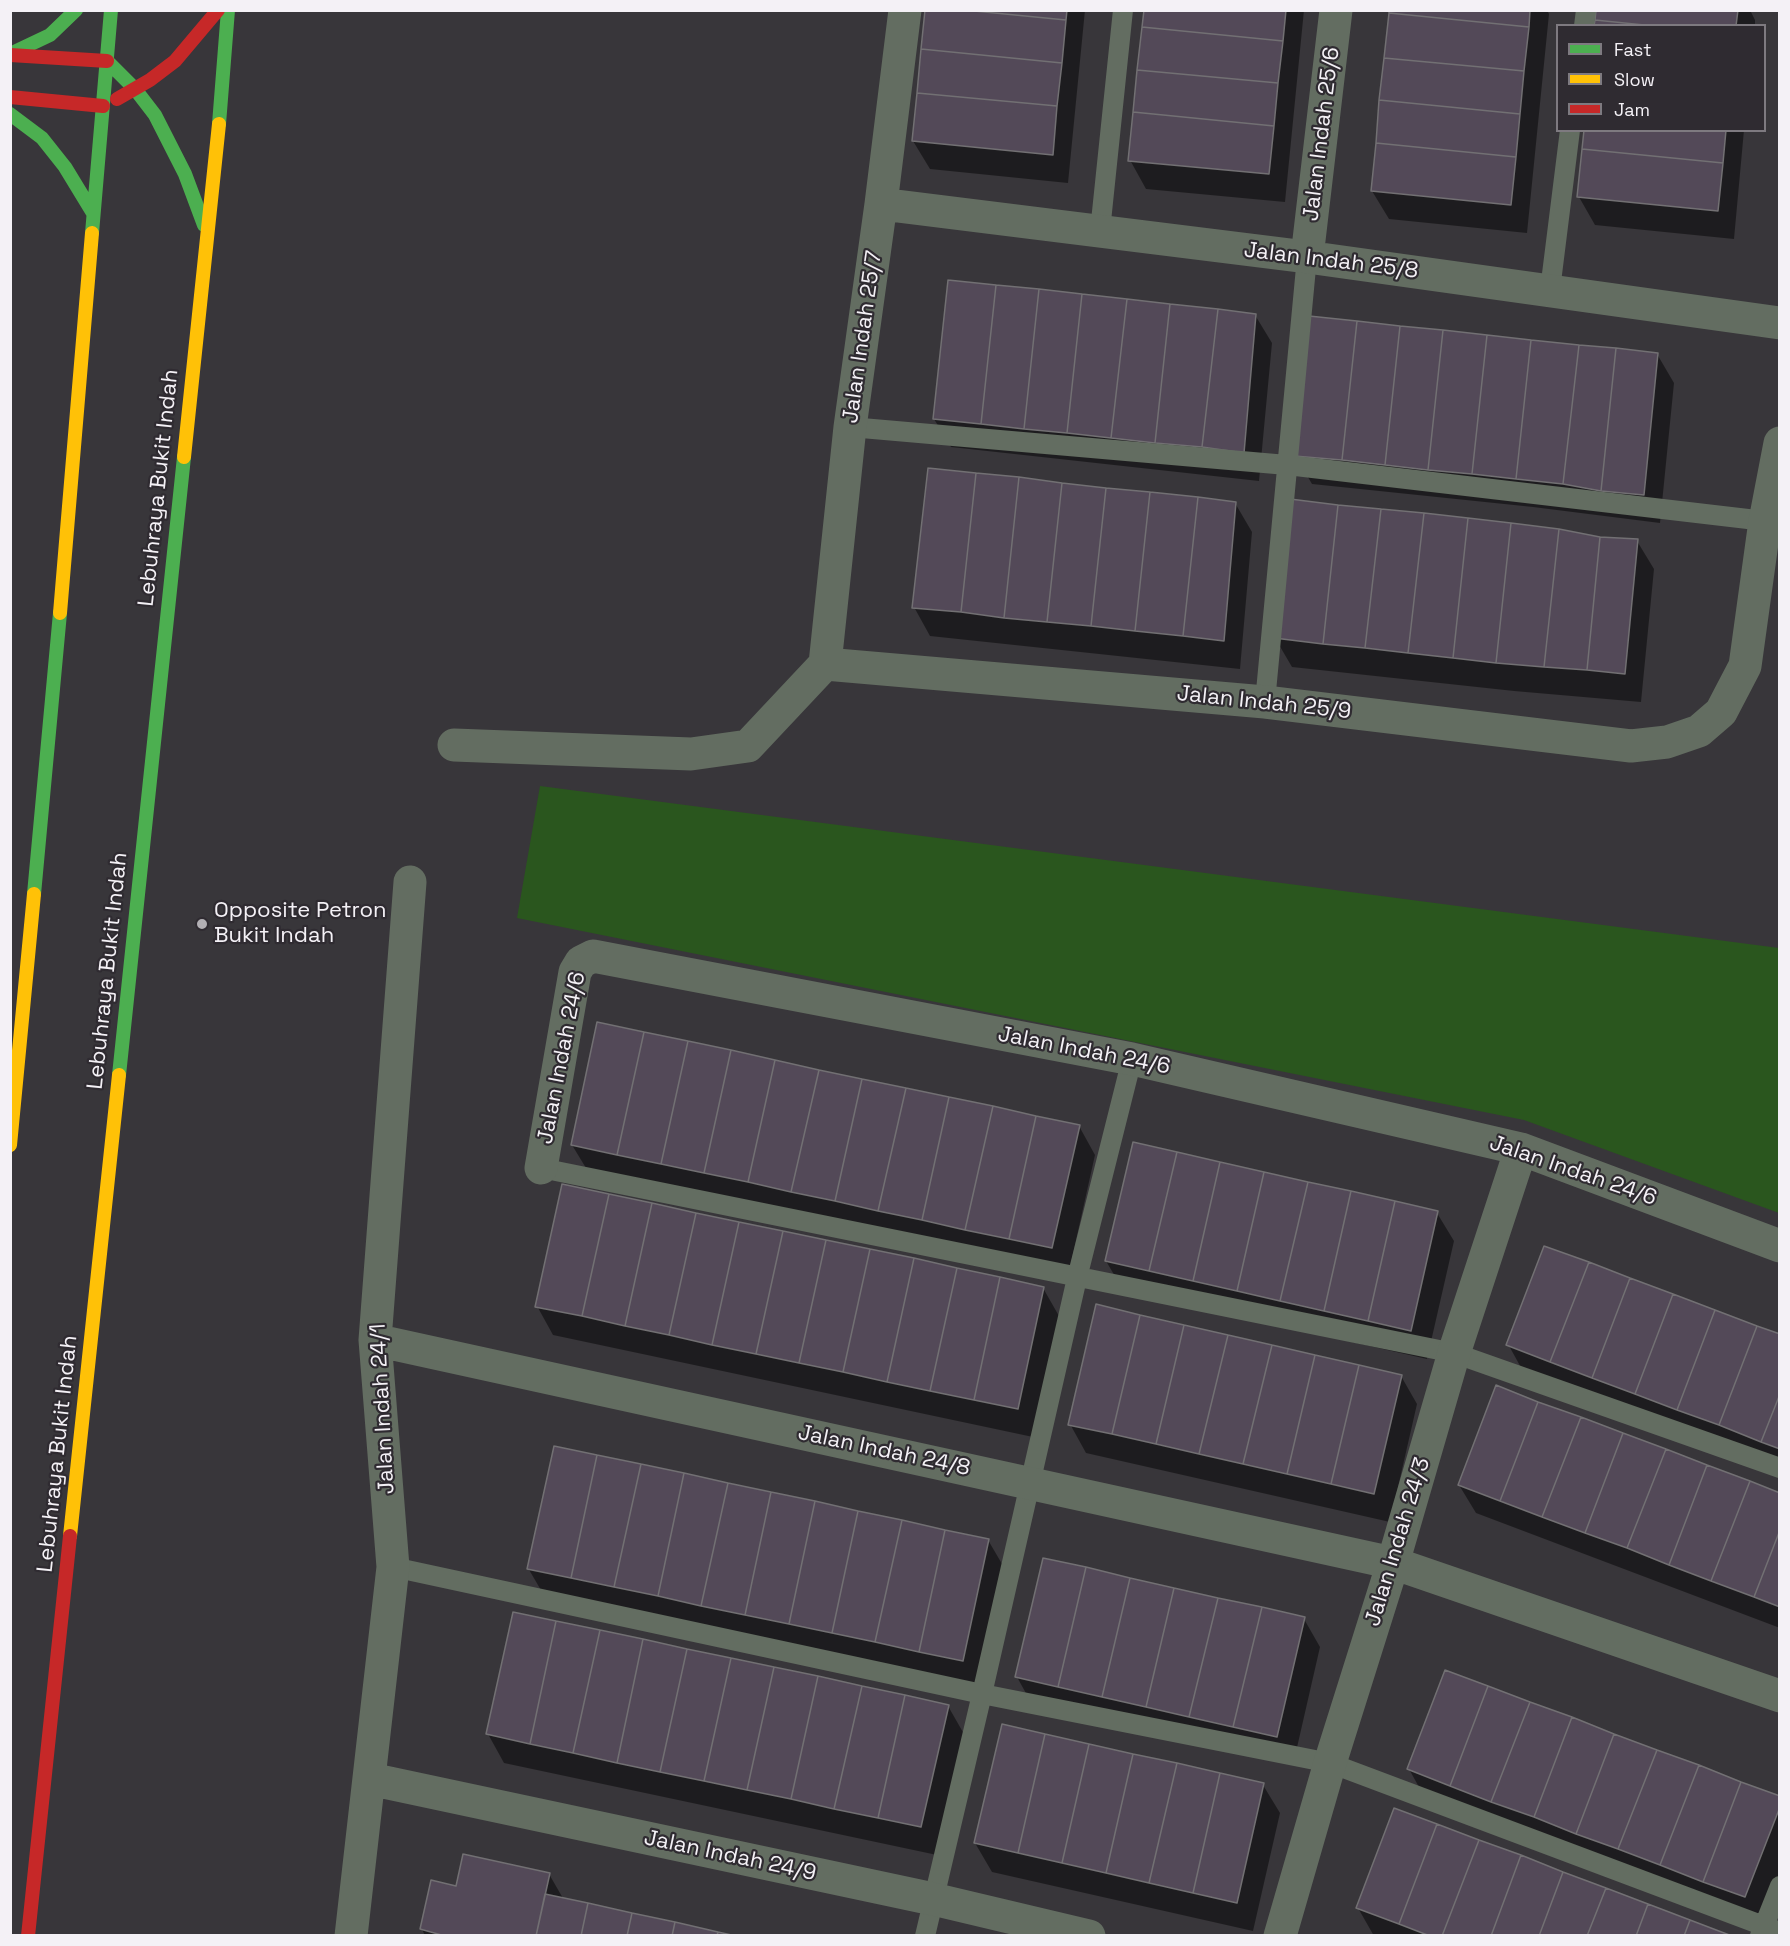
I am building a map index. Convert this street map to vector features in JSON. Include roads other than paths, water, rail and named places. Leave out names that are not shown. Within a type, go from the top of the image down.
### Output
[{"type":"main road","points":[[10,54],[50,35],[76,10]]},
{"type":"main road","points":[[10,1145],[49,738],[111,10]]},
{"type":"main road","points":[[10,98],[103,106],[135,89],[175,61],[197,38],[218,10]]},
{"type":"main road","name":"Lebuhraya Bukit Indah","points":[[28,1935],[224,75],[228,10]]},
{"type":"main road","points":[[10,54],[107,61],[135,89],[155,116],[185,174],[206,230]]},
{"type":"main road","points":[[10,114],[42,138],[65,166],[93,213]]},
{"type":"street","name":"Jalan Indah 25/7","points":[[825,664],[850,427],[905,10]]},
{"type":"street","name":"Jalan Indah 25/6","points":[[1307,257],[1336,10]]},
{"type":"street","name":"Jalan Indah 25/8","points":[[881,204],[1307,257],[1779,323]]},
{"type":"street","points":[[1765,521],[1779,444]]},
{"type":"street","name":"Jalan Indah 25/9","points":[[825,664],[1265,702],[1631,746],[1667,742],[1699,731],[1721,712],[1745,666],[1765,521]]},
{"type":"street","points":[[454,745],[691,754],[748,746],[825,664]]},
{"type":"street","name":"Jalan Indah 24/1","points":[[351,1935],[393,1568],[375,1340],[410,882]]},
{"type":"street","name":"Jalan Indah 24/6","points":[[541,1168],[575,972],[581,962],[593,956],[1132,1059],[1521,1149],[1779,1246]]},
{"type":"street","name":"Jalan Indah 24/3","points":[[1280,1935],[1329,1763],[1393,1563],[1454,1353],[1521,1149]]},
{"type":"street","name":"Jalan Indah 24/8","points":[[375,1340],[1393,1563],[1779,1696]]},
{"type":"street","name":"Jalan Indah 24/9","points":[[370,1779],[933,1899],[1089,1935]]},
{"type":"lane","points":[[1100,231],[1123,10]]},
{"type":"lane","points":[[1550,290],[1570,132]]},
{"type":"lane","points":[[1265,702],[1307,257]]},
{"type":"lane","points":[[850,427],[1287,465],[1765,521]]},
{"type":"lane","points":[[924,1935],[982,1694],[1077,1278],[1132,1059]]},
{"type":"lane","points":[[541,1168],[1454,1353],[1779,1468]]},
{"type":"lane","points":[[393,1568],[982,1694],[1329,1763],[1768,1931],[1779,1886]]},
{"type":"place","name":"Opposite Petron Bukit Indah","points":[[202,924]]}]
